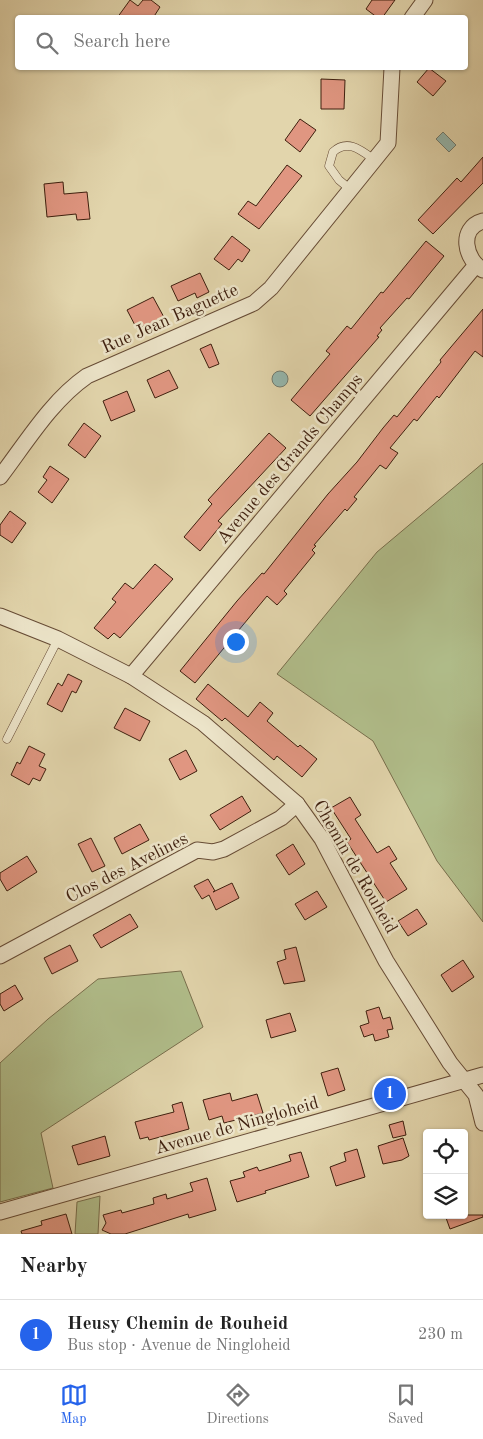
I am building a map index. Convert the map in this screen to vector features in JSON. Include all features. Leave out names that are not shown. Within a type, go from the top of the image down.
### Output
[{"type":"street","points":[[414,15],[425,0]]},
{"type":"street","name":"Rue Jean Baguette","points":[[0,477],[48,413],[73,385],[87,376],[254,303],[271,288],[388,143],[392,70]]},
{"type":"street","name":"Avenue des Grands Champs","points":[[131,676],[480,268],[470,260],[466,248],[468,234],[477,222],[483,220]]},
{"type":"street","name":"Chemin de Rouheid","points":[[0,616],[58,639],[131,676],[203,723],[297,804],[322,839],[386,962],[450,1063],[476,1095],[483,1123]]},
{"type":"street","name":"Clos des Avelines","points":[[0,956],[197,850],[213,852],[224,850],[281,818],[297,804]]},
{"type":"street","name":"Avenue de Ningloheid","points":[[0,1212],[483,1074]]},
{"type":"lane","points":[[351,190],[339,180],[329,166],[332,152],[344,145],[353,146],[376,160]]},
{"type":"lane","points":[[7,739],[58,639]]},
{"type":"green space","points":[[483,463],[483,922],[437,861],[373,741],[277,674],[377,552]]},
{"type":"green space","points":[[181,971],[203,1027],[41,1133],[53,1188],[0,1202],[0,1063],[48,1019],[98,979]]},
{"type":"green space","points":[[100,1196],[98,1234],[75,1234],[77,1202]]},
{"type":"water","points":[[443,132],[456,145],[449,152],[436,139]]},
{"type":"water","points":[[277,371],[283,371],[288,376],[286,385],[277,387],[272,382],[272,376]]},
{"type":"building","points":[[130,0],[138,6],[143,0],[151,0],[160,7],[155,15],[119,15]]},
{"type":"building","points":[[372,0],[395,0],[384,15],[374,15],[366,9]]},
{"type":"building","points":[[427,70],[432,70],[446,81],[433,96],[417,82]]},
{"type":"building","points":[[321,79],[345,80],[344,109],[321,109]]},
{"type":"building","points":[[300,119],[316,130],[300,152],[285,140]]},
{"type":"building","points":[[483,157],[483,183],[433,234],[418,220],[457,178],[461,182]]},
{"type":"building","points":[[287,165],[302,176],[259,229],[238,214],[248,201],[256,206]]},
{"type":"building","points":[[63,182],[64,194],[87,192],[90,219],[77,220],[76,214],[47,217],[44,184]]},
{"type":"building","points":[[232,236],[250,250],[242,262],[238,259],[229,270],[214,259]]},
{"type":"building","points":[[426,241],[444,256],[409,299],[407,298],[380,328],[382,330],[377,336],[379,337],[310,416],[291,400],[330,354],[326,351],[347,326],[351,329]]},
{"type":"building","points":[[200,273],[209,292],[197,298],[195,293],[178,301],[171,286]]},
{"type":"building","points":[[153,297],[166,321],[150,329],[148,324],[137,329],[127,310]]},
{"type":"building","points":[[483,309],[483,357],[475,351],[439,398],[437,396],[417,421],[414,419],[390,448],[398,453],[386,469],[380,465],[354,497],[357,499],[347,511],[345,509],[314,545],[316,546],[312,550],[315,553],[284,591],[287,594],[277,605],[267,596],[195,683],[180,671],[237,601],[262,573],[264,574],[394,415],[397,417],[441,362],[440,360]]},
{"type":"building","points":[[211,344],[219,364],[209,368],[200,349]]},
{"type":"building","points":[[169,370],[178,388],[155,398],[147,380]]},
{"type":"building","points":[[127,391],[135,411],[111,421],[103,401]]},
{"type":"building","points":[[84,423],[101,436],[85,458],[68,445]]},
{"type":"building","points":[[269,433],[286,448],[218,521],[222,524],[200,551],[184,537],[212,504],[208,500]]},
{"type":"building","points":[[50,466],[69,479],[52,503],[38,492],[47,480],[43,477]]},
{"type":"building","points":[[10,511],[26,523],[12,543],[0,535],[0,525]]},
{"type":"building","points":[[155,564],[173,579],[120,638],[114,633],[108,639],[94,628],[116,602],[112,599],[125,583],[133,589]]},
{"type":"building","points":[[68,674],[82,681],[76,693],[72,691],[62,712],[47,704],[58,683],[62,686]]},
{"type":"building","points":[[208,684],[248,717],[260,702],[273,713],[267,721],[298,747],[300,745],[317,759],[302,777],[277,756],[274,760],[225,718],[222,721],[196,699]]},
{"type":"building","points":[[125,708],[150,721],[140,741],[114,728]]},
{"type":"building","points":[[29,746],[45,754],[39,766],[46,769],[40,781],[33,778],[29,785],[11,775],[17,762],[20,764]]},
{"type":"building","points":[[186,750],[197,771],[180,780],[169,759]]},
{"type":"building","points":[[242,796],[251,811],[220,830],[210,815]]},
{"type":"building","points":[[350,797],[361,815],[355,819],[377,853],[389,846],[397,859],[390,863],[407,889],[386,902],[347,842],[351,839],[331,808]]},
{"type":"building","points":[[140,824],[149,840],[122,854],[114,838]]},
{"type":"building","points":[[91,838],[105,866],[92,872],[78,844]]},
{"type":"building","points":[[293,844],[305,864],[289,875],[276,855]]},
{"type":"building","points":[[27,856],[37,872],[7,891],[0,879],[0,873]]},
{"type":"building","points":[[208,879],[215,891],[213,892],[232,883],[239,898],[216,910],[209,895],[202,899],[194,886]]},
{"type":"building","points":[[317,891],[327,907],[305,920],[295,904]]},
{"type":"building","points":[[417,909],[427,924],[408,936],[398,921]]},
{"type":"building","points":[[130,914],[138,927],[101,948],[93,935]]},
{"type":"building","points":[[70,945],[78,961],[52,974],[44,958]]},
{"type":"building","points":[[296,947],[305,981],[284,984],[277,962],[286,959],[284,950]]},
{"type":"building","points":[[463,960],[474,977],[452,992],[441,975]]},
{"type":"building","points":[[15,985],[23,999],[4,1011],[0,1004],[0,994]]},
{"type":"building","points":[[379,1007],[383,1019],[390,1017],[393,1029],[387,1030],[389,1037],[375,1041],[373,1034],[364,1037],[360,1026],[369,1023],[366,1011]]},
{"type":"building","points":[[290,1013],[296,1031],[271,1038],[266,1020]]},
{"type":"building","points":[[338,1068],[345,1090],[328,1096],[321,1073]]},
{"type":"building","points":[[230,1093],[232,1101],[257,1094],[263,1113],[224,1123],[222,1116],[209,1120],[203,1100]]},
{"type":"building","points":[[182,1102],[189,1129],[149,1140],[148,1137],[140,1139],[135,1122],[174,1112],[172,1105]]},
{"type":"building","points":[[403,1121],[406,1135],[393,1138],[389,1125]]},
{"type":"building","points":[[105,1136],[110,1156],[78,1165],[72,1146]]},
{"type":"building","points":[[403,1138],[409,1156],[402,1160],[383,1164],[378,1146]]},
{"type":"building","points":[[357,1149],[365,1177],[336,1186],[330,1167],[346,1161],[344,1153]]},
{"type":"building","points":[[301,1152],[309,1177],[237,1202],[230,1181],[245,1177],[243,1172],[257,1167],[259,1171],[291,1161],[289,1155]]},
{"type":"building","points":[[207,1178],[216,1210],[189,1218],[188,1214],[125,1234],[111,1234],[102,1230],[106,1223],[103,1215],[121,1210],[122,1213],[154,1204],[153,1198],[166,1194],[167,1199],[193,1191],[190,1183]]},
{"type":"building","points":[[66,1214],[72,1234],[22,1234],[21,1231],[42,1225],[41,1221]]},
{"type":"building","points":[[468,1215],[483,1215],[483,1217],[450,1229],[446,1219],[468,1219]]},
{"type":"place","name":"Heusy Chemin de Rouheid","points":[[390,1094]]}]
